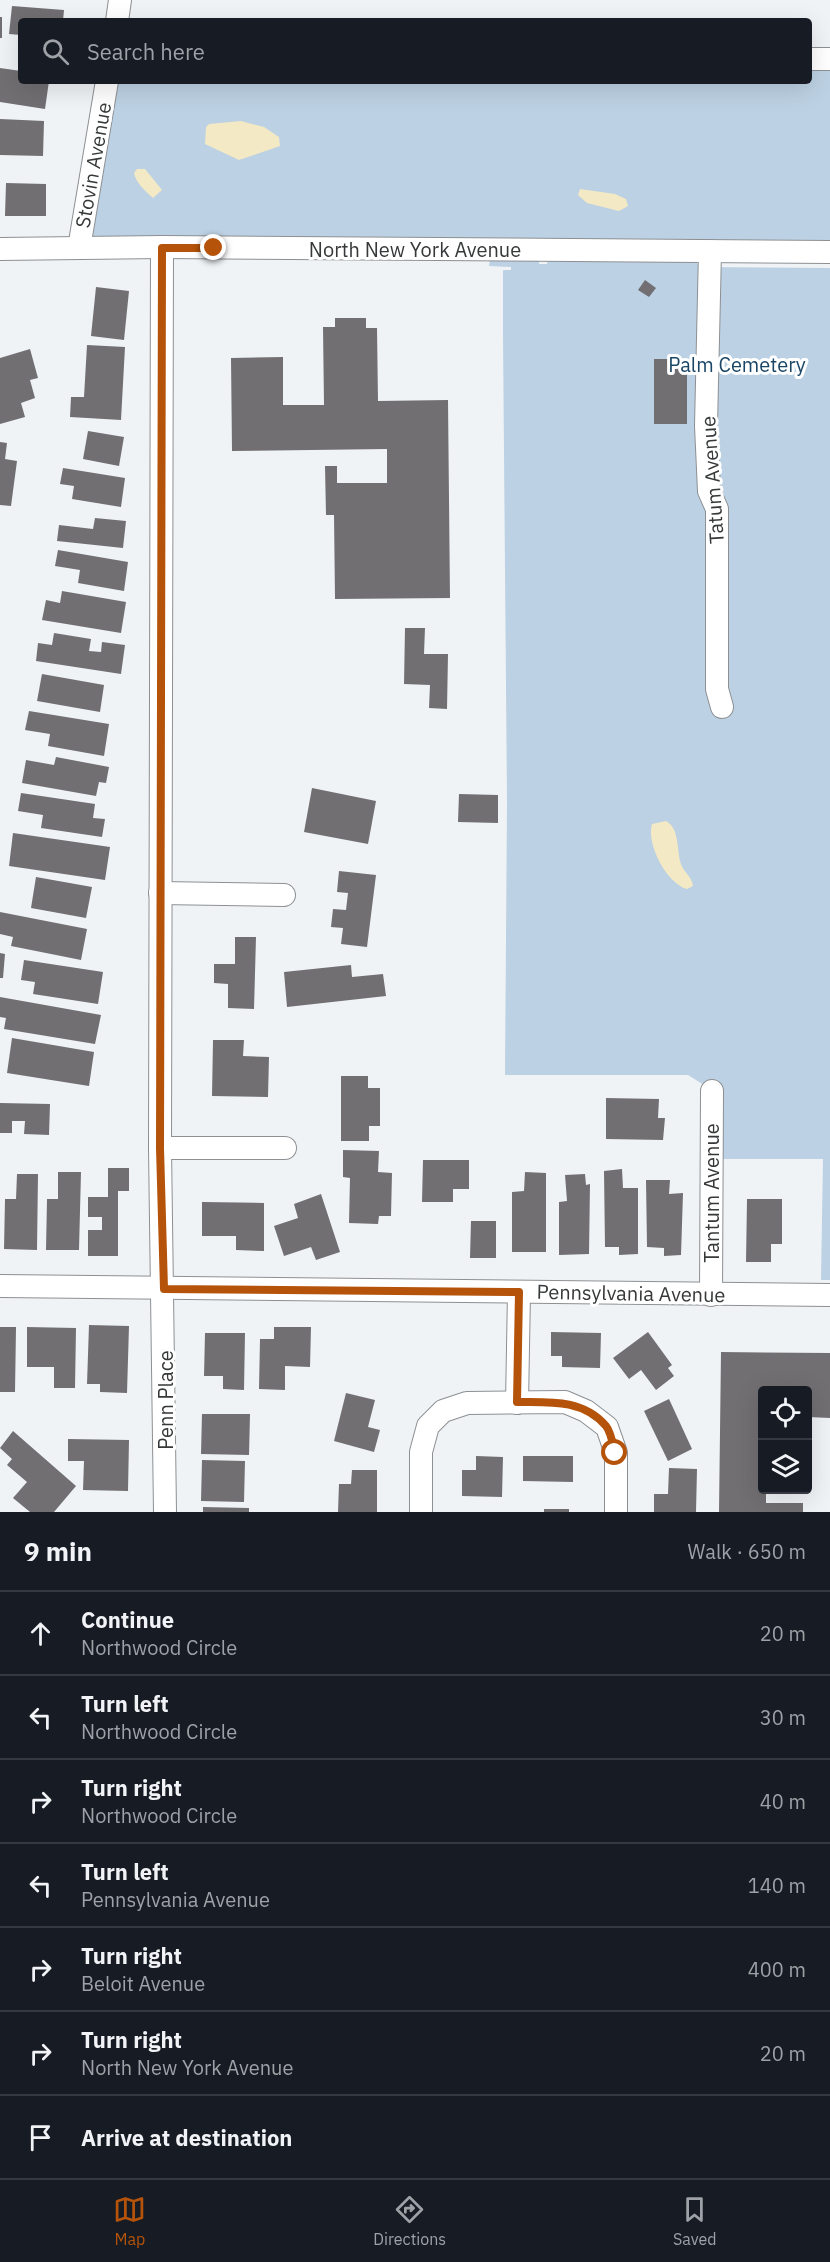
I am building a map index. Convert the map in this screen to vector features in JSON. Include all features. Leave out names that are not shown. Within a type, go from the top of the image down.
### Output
[{"type":"street","points":[[117,18],[120,0]]},
{"type":"street","points":[[812,59],[830,59]]},
{"type":"street","name":"Stovin Avenue","points":[[79,248],[106,84]]},
{"type":"street","name":"Penn Place","points":[[162,248],[160,1148],[164,1289],[165,1512]]},
{"type":"street","name":"North New York Avenue","points":[[0,249],[830,252]]},
{"type":"street","name":"Tatum Avenue","points":[[710,251],[706,426],[709,490],[717,509],[717,689],[722,707]]},
{"type":"street","points":[[160,893],[284,895]]},
{"type":"street","name":"Tantum Avenue","points":[[711,1295],[712,1092]]},
{"type":"street","points":[[160,1148],[285,1148]]},
{"type":"street","name":"Pennsylvania Avenue","points":[[0,1286],[830,1295]]},
{"type":"street","points":[[517,1402],[519,1292]]},
{"type":"street","points":[[421,1512],[421,1452],[428,1426],[443,1411],[467,1403],[517,1402],[564,1402],[586,1411],[607,1427],[615,1453],[616,1512]]},
{"type":"green space","points":[[812,69],[830,69],[830,247],[85,238],[111,84],[812,84]]},
{"type":"green space","name":"Palm Cemetery","points":[[490,259],[539,260],[539,264],[547,264],[548,259],[693,261],[703,267],[830,268],[830,1280],[821,1280],[823,1159],[719,1159],[704,1085],[688,1075],[505,1075],[507,802],[503,270],[511,270],[511,267],[489,266]]},
{"type":"sand","points":[[241,121],[264,127],[279,137],[280,146],[239,160],[205,144],[206,127],[209,124]]},
{"type":"sand","points":[[137,169],[145,169],[162,190],[153,198],[137,180],[134,173]]},
{"type":"sand","points":[[580,189],[615,194],[626,199],[628,206],[619,211],[587,203],[578,195]]},
{"type":"sand","points":[[666,821],[673,828],[681,865],[692,882],[693,886],[687,889],[672,880],[655,852],[652,842],[652,824]]},
{"type":"building","points":[[12,6],[64,10],[63,18],[18,18],[18,35],[9,34]]},
{"type":"building","points":[[0,17],[2,17],[2,38],[0,38]]},
{"type":"building","points":[[0,68],[18,71],[18,84],[49,84],[45,109],[0,102]]},
{"type":"building","points":[[0,119],[44,121],[43,156],[0,155]]},
{"type":"building","points":[[6,183],[46,184],[46,216],[5,216]]},
{"type":"building","points":[[645,280],[656,288],[649,297],[638,290]]},
{"type":"building","points":[[96,287],[129,291],[124,340],[91,336]]},
{"type":"building","points":[[335,318],[366,318],[366,328],[377,328],[378,401],[448,400],[450,598],[335,599],[334,515],[326,515],[325,466],[337,466],[337,483],[387,483],[387,449],[232,451],[231,358],[283,357],[283,405],[324,405],[323,327],[335,327]]},
{"type":"building","points":[[87,345],[125,347],[121,420],[70,417],[71,397],[84,397]]},
{"type":"building","points":[[30,349],[38,378],[30,380],[35,398],[21,403],[25,417],[0,424],[0,358]]},
{"type":"building","points":[[654,359],[687,359],[687,424],[654,424]]},
{"type":"building","points":[[88,431],[124,437],[119,466],[83,459]]},
{"type":"building","points":[[0,442],[7,443],[5,459],[17,461],[11,506],[0,505]]},
{"type":"building","points":[[63,468],[125,478],[121,507],[72,499],[74,486],[60,484]]},
{"type":"building","points":[[95,518],[126,521],[123,548],[57,541],[59,525],[93,529]]},
{"type":"building","points":[[58,550],[128,562],[124,591],[78,583],[80,570],[55,566]]},
{"type":"building","points":[[62,591],[126,602],[121,633],[42,620],[46,600],[60,603]]},
{"type":"building","points":[[405,628],[425,628],[424,654],[448,654],[447,709],[429,708],[430,685],[404,684]]},
{"type":"building","points":[[54,633],[91,639],[89,651],[101,652],[102,642],[125,645],[121,674],[36,661],[38,643],[52,645]]},
{"type":"building","points":[[42,674],[104,685],[100,712],[37,701]]},
{"type":"building","points":[[29,711],[109,724],[104,756],[48,746],[50,734],[25,730]]},
{"type":"building","points":[[56,757],[109,767],[106,783],[99,782],[96,796],[22,783],[26,760],[54,765]]},
{"type":"building","points":[[312,788],[376,801],[368,844],[304,832]]},
{"type":"building","points":[[21,793],[95,804],[93,818],[105,819],[102,837],[41,828],[43,815],[18,811]]},
{"type":"building","points":[[459,794],[498,795],[498,823],[458,822]]},
{"type":"building","points":[[13,833],[110,847],[105,880],[9,866]]},
{"type":"building","points":[[339,871],[376,875],[367,947],[341,944],[343,928],[331,927],[333,909],[346,910],[348,893],[337,892]]},
{"type":"building","points":[[36,877],[92,887],[86,918],[31,908]]},
{"type":"building","points":[[0,912],[87,929],[81,960],[11,946],[13,937],[0,934]]},
{"type":"building","points":[[235,937],[256,937],[254,1009],[228,1008],[228,984],[214,983],[214,964],[235,964]]},
{"type":"building","points":[[0,953],[5,954],[3,978],[0,978]]},
{"type":"building","points":[[24,960],[103,972],[98,1004],[33,994],[35,982],[21,980]]},
{"type":"building","points":[[351,965],[352,977],[383,974],[386,996],[287,1007],[284,972]]},
{"type":"building","points":[[0,997],[101,1015],[95,1044],[4,1029],[6,1018],[0,1017]]},
{"type":"building","points":[[12,1038],[94,1052],[89,1086],[7,1073]]},
{"type":"building","points":[[213,1040],[244,1040],[243,1056],[269,1057],[268,1097],[212,1096]]},
{"type":"building","points":[[341,1076],[368,1076],[368,1088],[380,1088],[380,1126],[369,1126],[369,1141],[341,1141]]},
{"type":"building","points":[[606,1098],[659,1099],[658,1118],[665,1118],[663,1140],[606,1139]]},
{"type":"building","points":[[0,1103],[50,1104],[49,1135],[24,1134],[25,1121],[12,1121],[12,1133],[0,1133]]},
{"type":"building","points":[[343,1150],[379,1151],[378,1172],[392,1173],[391,1216],[379,1216],[378,1224],[349,1223],[350,1178],[343,1177]]},
{"type":"building","points":[[423,1160],[469,1160],[469,1189],[453,1189],[453,1202],[422,1202]]},
{"type":"building","points":[[108,1168],[129,1168],[129,1191],[118,1191],[118,1256],[88,1256],[88,1230],[102,1230],[102,1217],[88,1217],[88,1197],[108,1197]]},
{"type":"building","points":[[622,1169],[623,1188],[638,1188],[638,1254],[619,1255],[619,1247],[605,1247],[604,1171]]},
{"type":"building","points":[[58,1172],[81,1172],[79,1250],[46,1250],[47,1199],[58,1199]]},
{"type":"building","points":[[525,1172],[546,1173],[546,1252],[512,1252],[512,1192],[524,1191]]},
{"type":"building","points":[[17,1174],[38,1174],[37,1250],[4,1249],[5,1199],[16,1199]]},
{"type":"building","points":[[585,1174],[586,1185],[590,1184],[589,1254],[559,1255],[559,1202],[567,1201],[565,1175]]},
{"type":"building","points":[[646,1180],[670,1180],[669,1194],[683,1193],[681,1255],[664,1256],[664,1248],[647,1247]]},
{"type":"building","points":[[321,1194],[340,1252],[316,1260],[311,1247],[284,1256],[274,1226],[298,1218],[294,1204]]},
{"type":"building","points":[[747,1199],[782,1199],[782,1244],[771,1244],[771,1262],[746,1262]]},
{"type":"building","points":[[202,1202],[264,1203],[264,1251],[236,1250],[236,1236],[202,1236]]},
{"type":"building","points":[[471,1221],[496,1221],[496,1258],[470,1258]]},
{"type":"building","points":[[89,1325],[129,1326],[127,1393],[100,1392],[100,1384],[87,1384]]},
{"type":"building","points":[[0,1327],[16,1327],[15,1392],[0,1392]]},
{"type":"building","points":[[27,1327],[76,1328],[75,1388],[54,1388],[54,1367],[27,1367]]},
{"type":"building","points":[[274,1327],[311,1327],[310,1367],[285,1366],[285,1390],[259,1389],[260,1339],[274,1339]]},
{"type":"building","points":[[551,1332],[601,1333],[600,1368],[562,1367],[562,1356],[551,1356]]},
{"type":"building","points":[[648,1332],[672,1365],[668,1368],[674,1376],[656,1390],[641,1370],[629,1379],[613,1358]]},
{"type":"building","points":[[205,1333],[245,1333],[244,1390],[223,1389],[223,1376],[204,1376]]},
{"type":"building","points":[[721,1352],[830,1353],[830,1418],[812,1417],[812,1386],[758,1386],[758,1494],[766,1494],[766,1503],[803,1503],[803,1512],[719,1512]]},
{"type":"building","points":[[346,1393],[375,1400],[368,1427],[380,1430],[374,1452],[334,1441]]},
{"type":"building","points":[[669,1399],[692,1449],[668,1461],[644,1411]]},
{"type":"building","points":[[202,1414],[250,1414],[249,1455],[201,1454]]},
{"type":"building","points":[[13,1431],[76,1486],[54,1512],[30,1512],[13,1498],[27,1482],[7,1465],[12,1459],[0,1448]]},
{"type":"building","points":[[68,1439],[129,1440],[128,1491],[83,1490],[84,1461],[68,1461]]},
{"type":"building","points":[[476,1456],[503,1457],[502,1497],[462,1496],[462,1470],[476,1470]]},
{"type":"building","points":[[523,1456],[573,1456],[573,1482],[523,1481]]},
{"type":"building","points":[[202,1460],[245,1461],[244,1502],[201,1501]]},
{"type":"building","points":[[669,1468],[697,1469],[696,1512],[654,1512],[654,1494],[668,1494]]},
{"type":"building","points":[[352,1470],[377,1470],[377,1512],[338,1512],[339,1484],[351,1484]]},
{"type":"building","points":[[203,1507],[249,1508],[249,1512],[203,1512]]},
{"type":"building","points":[[544,1509],[569,1509],[569,1512],[544,1512]]},
{"type":"route","points":[[214,248],[162,248],[160,1148],[164,1289],[519,1292],[517,1402],[564,1402],[586,1411],[607,1427],[615,1453]]}]
